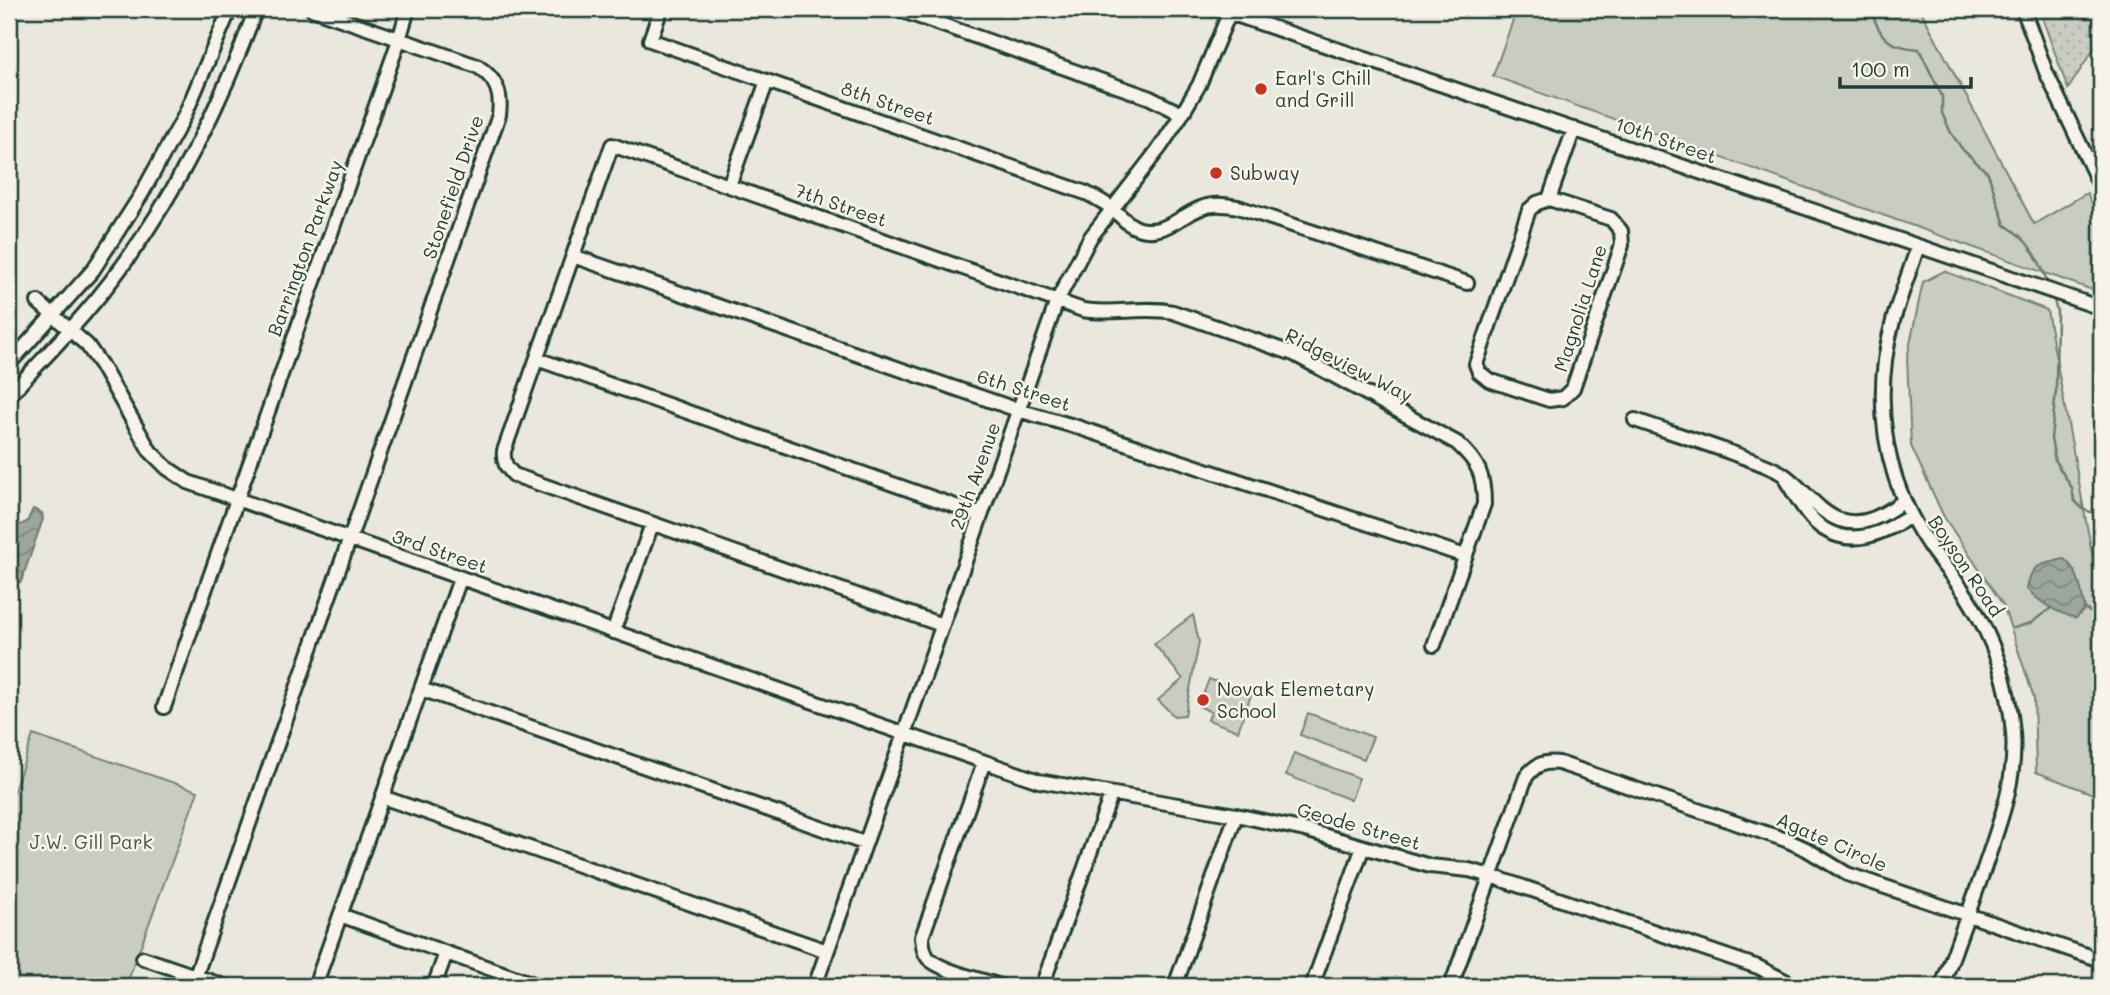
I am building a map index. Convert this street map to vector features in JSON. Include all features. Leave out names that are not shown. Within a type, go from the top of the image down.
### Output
[{"type":"street","points":[[9,364],[93,270],[141,195],[184,117],[230,9]]},
{"type":"street","points":[[9,396],[85,313],[125,261],[180,177],[222,93],[256,9]]},
{"type":"street","name":"Stonefield Drive","points":[[194,981],[368,493],[501,104],[496,84],[490,75],[477,66],[312,9]]},
{"type":"street","name":"Barrington Parkway","points":[[164,707],[408,9]]},
{"type":"street","name":"8th Street","points":[[661,9],[650,40],[1086,193],[1139,229],[1167,228],[1201,208],[1221,204],[1238,207],[1467,284]]},
{"type":"street","points":[[897,9],[1148,97],[1181,114]]},
{"type":"street","points":[[2023,9],[2046,72],[2101,188]]},
{"type":"street","name":"29th Avenue","points":[[816,986],[864,843],[1057,301],[1090,238],[1161,146],[1199,85],[1226,10]]},
{"type":"street","name":"10th Street","points":[[1226,10],[2101,308]]},
{"type":"street","points":[[730,186],[767,81]]},
{"type":"street","name":"Magnolia Lane","points":[[1549,199],[1574,128]]},
{"type":"street","name":"7th Street","points":[[573,256],[612,145],[1057,301]]},
{"type":"street","name":"Magnolia Lane","points":[[1549,199],[1611,219],[1621,231],[1622,245],[1573,388],[1563,398],[1549,400],[1489,380],[1479,373],[1476,364],[1529,211],[1537,203],[1549,199]]},
{"type":"street","name":"Boyson Road","points":[[1918,246],[1893,322],[1885,359],[1881,400],[1886,449],[1911,516],[1985,626],[1999,661],[2008,696],[2013,736],[2004,809],[1942,986]]},
{"type":"street","points":[[573,256],[504,450],[503,460],[507,468],[514,475],[942,625]]},
{"type":"street","name":"6th Street","points":[[573,256],[1018,410],[1077,427],[1465,556]]},
{"type":"street","name":"Ridgeview Way","points":[[1057,301],[1101,313],[1159,309],[1173,312],[1294,354],[1457,443],[1477,465],[1484,482],[1484,504],[1434,645]]},
{"type":"street","name":"3rd Street","points":[[38,302],[87,345],[150,451],[167,468],[188,482],[903,733]]},
{"type":"street","points":[[537,359],[981,515]]},
{"type":"street","points":[[1634,420],[1752,460],[1781,473],[1826,513],[1841,520],[1864,522],[1884,515],[1905,501]]},
{"type":"street","points":[[1781,473],[1814,520],[1824,529],[1844,536],[1868,537],[1889,530],[1911,516]]},
{"type":"street","points":[[613,632],[652,524]]},
{"type":"street","points":[[315,986],[460,579]]},
{"type":"street","points":[[421,690],[864,843]]},
{"type":"street","name":"Geode Street","points":[[903,733],[1039,781],[1237,815],[1305,830],[1430,866],[1469,870],[1491,876],[1758,967],[1795,986]]},
{"type":"street","points":[[984,762],[922,937],[923,949],[929,959],[939,966],[1000,986]]},
{"type":"street","name":"Agate Circle","points":[[1491,876],[1526,777],[1534,767],[1547,762],[1559,763],[1786,840],[1847,874],[2101,960]]},
{"type":"street","points":[[1042,986],[1111,795]]},
{"type":"street","points":[[382,797],[827,951]]},
{"type":"street","points":[[1175,986],[1237,815]]},
{"type":"street","points":[[1312,986],[1363,847]]},
{"type":"street","points":[[1451,986],[1491,876]]},
{"type":"street","points":[[340,915],[539,986]]},
{"type":"street","points":[[434,986],[446,953]]},
{"type":"street","points":[[143,958],[194,981],[224,986]]},
{"type":"green space","points":[[1517,9],[1920,9],[2034,224],[2087,193],[2101,222],[2101,293],[1493,76]]},
{"type":"green space","points":[[2039,9],[2101,9],[2101,38],[2068,89]]},
{"type":"green space","points":[[1944,271],[2047,310],[2101,602],[2101,797],[2036,772],[2034,698],[2003,605],[1944,517],[1911,446],[1907,358],[1923,282]]},
{"type":"green space","points":[[1193,615],[1199,642],[1185,715],[1174,716],[1158,700],[1183,679],[1154,644]]},
{"type":"green space","points":[[1209,679],[1251,695],[1238,731],[1208,720],[1211,712],[1199,706]]},
{"type":"green space","points":[[1308,713],[1373,737],[1364,759],[1300,735]]},
{"type":"green space","name":"J.W. Gill Park","points":[[33,735],[198,791],[126,986],[9,986],[9,806]]},
{"type":"green space","points":[[1294,753],[1359,778],[1351,800],[1286,775]]},
{"type":"water","points":[[33,509],[42,513],[43,519],[21,582],[16,583],[9,579],[9,522],[20,525],[27,522]]},
{"type":"water","points":[[2064,559],[2077,575],[2085,609],[2076,618],[2049,607],[2027,589],[2034,569]]},
{"type":"waterway","points":[[1870,9],[1887,39],[1899,46],[1919,49],[1942,96],[1942,113],[1951,133],[1963,150],[1988,173],[2005,225],[2021,237],[2033,252],[2049,287]]},
{"type":"waterway","points":[[2053,297],[2057,311],[2056,391],[2051,438],[2055,461],[2072,488],[2074,500],[2084,510],[2101,515]]},
{"type":"waterway","points":[[2014,628],[2031,623],[2051,608]]},
{"type":"waterway","points":[[2084,608],[2090,612],[2101,613]]},
{"type":"place","name":"Earl's Chill and Grill","points":[[1261,89]]},
{"type":"place","name":"Subway","points":[[1216,173]]},
{"type":"place","name":"Novak Elemetary School","points":[[1203,700]]}]
